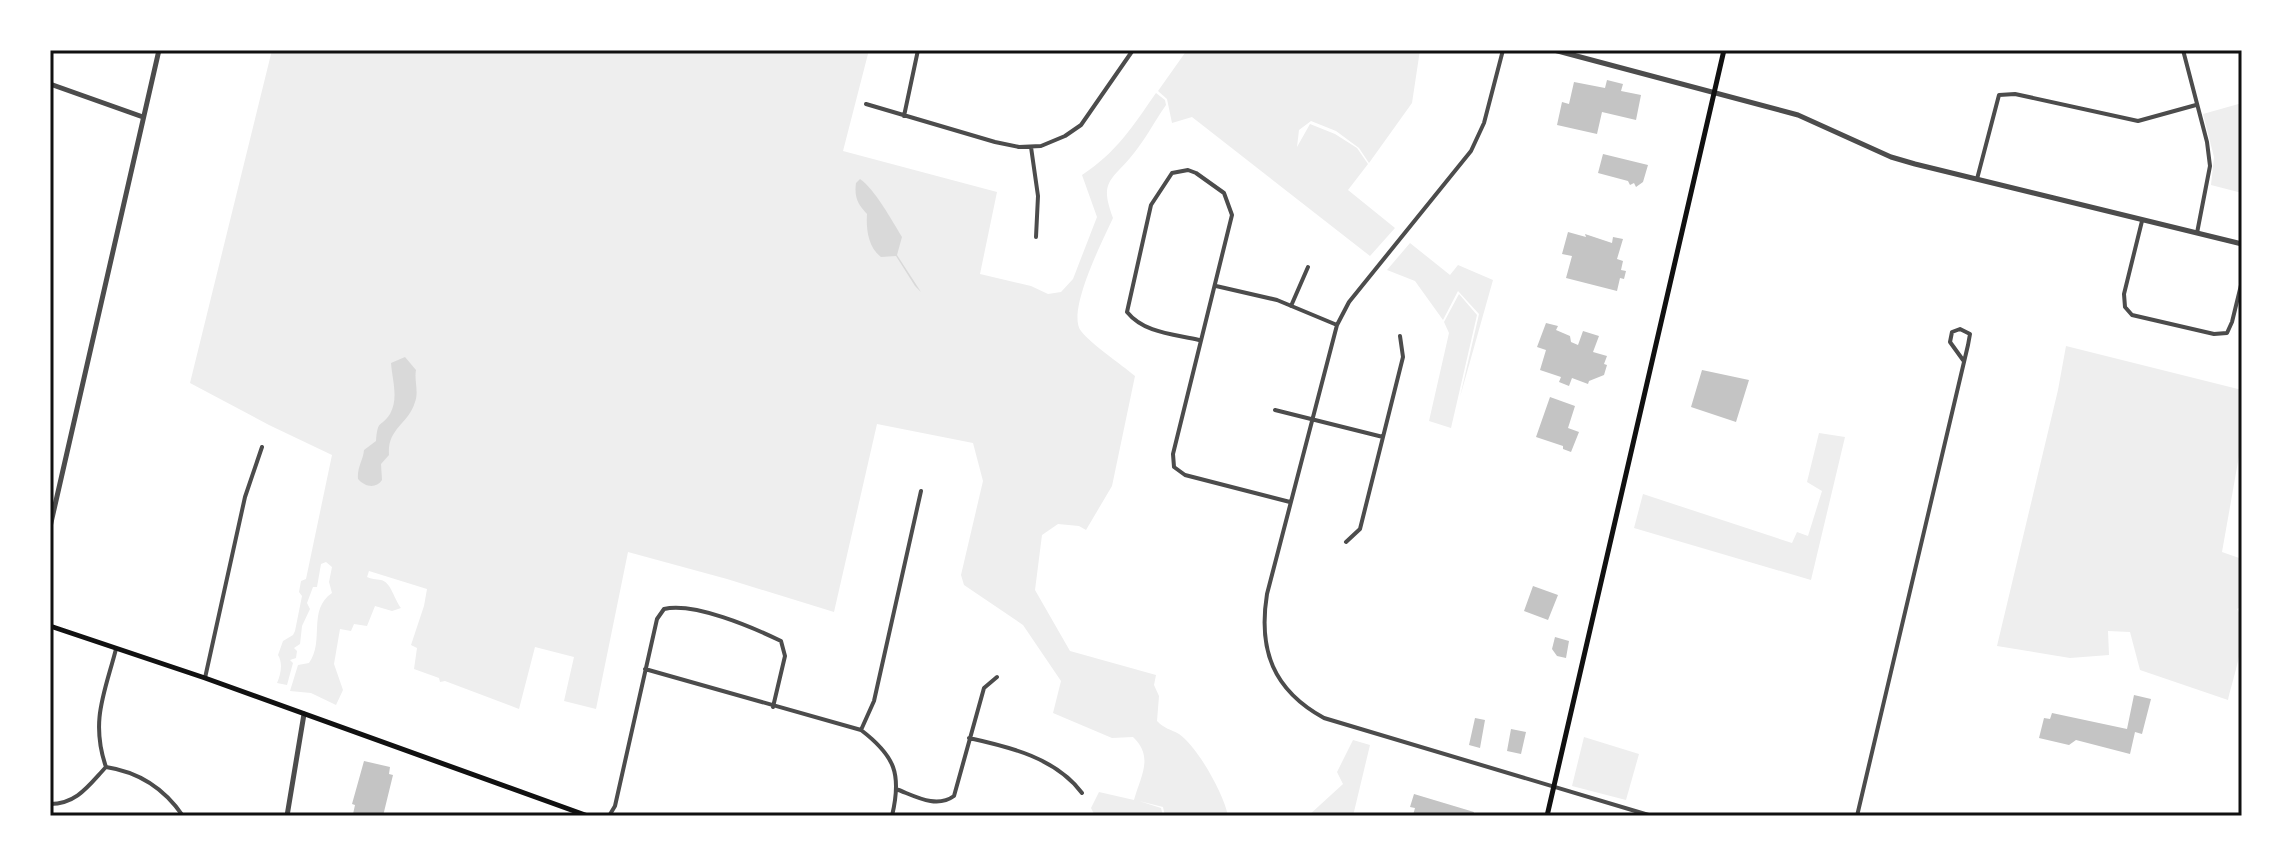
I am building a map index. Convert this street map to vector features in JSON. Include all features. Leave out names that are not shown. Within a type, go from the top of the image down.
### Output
[{"type":"main road","points":[[1547,816],[1724,50]]},
{"type":"main road","points":[[50,626],[205,678],[588,816]]},
{"type":"street","points":[[50,527],[159,50]]},
{"type":"street","points":[[904,116],[918,50]]},
{"type":"street","points":[[866,104],[995,142],[1031,147],[1054,142],[1081,125],[1133,50]]},
{"type":"street","points":[[1503,50],[1484,123],[1471,151],[1349,302],[1337,325],[1267,594],[1264,629],[1271,662],[1289,692],[1304,707],[1324,718],[1652,816]]},
{"type":"street","points":[[1554,50],[1798,115],[1891,157],[2242,244]]},
{"type":"street","points":[[2183,50],[2207,142],[2210,166],[2197,233]]},
{"type":"street","points":[[50,84],[143,117]]},
{"type":"street","points":[[1977,179],[1999,95],[2015,94],[2138,121],[2196,105]]},
{"type":"street","points":[[1031,147],[1038,196],[1036,237]]},
{"type":"street","points":[[1199,340],[1147,328],[1135,322],[1127,312],[1151,205],[1167,179],[1180,170],[1188,170],[1204,178],[1224,193],[1231,223],[1199,340],[1173,454],[1174,467],[1185,475],[1290,502]]},
{"type":"street","points":[[2142,221],[2124,294],[2125,307],[2132,315],[2214,334],[2227,333],[2242,281]]},
{"type":"street","points":[[1291,306],[1308,267]]},
{"type":"street","points":[[1216,286],[1291,306],[1337,325]]},
{"type":"street","points":[[1857,816],[1970,334],[1960,329],[1952,332],[1950,342],[1963,360]]},
{"type":"street","points":[[1346,542],[1360,529],[1403,357],[1400,336]]},
{"type":"street","points":[[1275,410],[1383,437]]},
{"type":"street","points":[[205,678],[245,497],[262,447]]},
{"type":"street","points":[[861,730],[874,701],[921,491]]},
{"type":"street","points":[[609,816],[615,806],[657,619],[664,609],[678,606],[762,632],[781,641],[785,656],[773,707]]},
{"type":"street","points":[[106,767],[98,729],[99,712],[117,648]]},
{"type":"street","points":[[645,669],[861,730],[888,754],[895,770],[892,816]]},
{"type":"street","points":[[896,789],[933,802],[945,803],[954,796],[984,688],[997,677]]},
{"type":"street","points":[[287,816],[304,714]]},
{"type":"street","points":[[969,738],[1002,745],[1044,762],[1070,777],[1082,793]]},
{"type":"street","points":[[50,804],[69,802],[79,796],[106,767]]},
{"type":"street","points":[[106,767],[127,770],[152,783],[172,799],[183,816]]},
{"type":"shaded area","points":[[272,50],[869,50],[843,151],[997,192],[980,274],[1031,286],[1048,294],[1061,292],[1073,279],[1097,217],[1082,175],[1114,148],[1156,93],[1165,100],[1166,105],[1144,139],[1109,184],[1107,197],[1113,218],[1078,308],[1081,331],[1135,376],[1112,486],[1086,530],[1079,526],[1058,524],[1042,535],[1035,590],[1070,651],[1156,675],[1154,685],[1159,696],[1157,721],[1179,734],[1194,749],[1215,784],[1228,816],[1165,816],[1163,807],[1139,801],[1161,808],[1163,816],[1095,816],[1091,808],[1099,792],[1134,800],[1144,767],[1143,752],[1133,737],[1112,738],[1053,713],[1061,681],[1023,625],[964,585],[961,575],[983,481],[973,443],[877,424],[834,612],[628,552],[596,709],[564,701],[574,657],[535,647],[519,709],[445,681],[440,682],[439,678],[414,669],[417,648],[411,645],[427,589],[369,571],[367,577],[384,581],[401,608],[392,611],[375,606],[367,626],[354,624],[351,631],[340,629],[334,664],[343,690],[336,705],[311,693],[290,691],[298,665],[309,663],[314,654],[320,608],[332,593],[329,582],[332,567],[326,562],[321,564],[317,587],[313,587],[307,603],[310,609],[302,626],[300,644],[294,648],[296,658],[290,660],[293,663],[287,685],[277,683],[281,669],[278,655],[283,641],[295,631],[302,596],[299,592],[301,581],[306,579],[332,455],[190,383]]},
{"type":"shaded area","points":[[1187,50],[1420,50],[1412,103],[1369,163],[1359,148],[1336,131],[1311,121],[1299,130],[1297,147],[1310,124],[1335,134],[1357,148],[1368,164],[1348,190],[1395,228],[1370,256],[1192,117],[1172,123],[1167,99],[1158,91]]},
{"type":"shaded area","points":[[2242,103],[2242,193],[2211,185],[2214,157],[2203,114]]},
{"type":"shaded area","points":[[860,179],[877,197],[902,237],[897,255],[921,292],[896,256],[881,257],[873,248],[867,214],[856,197],[856,183]]},
{"type":"shaded area","points":[[1410,243],[1450,275],[1458,265],[1493,280],[1460,397],[1479,314],[1458,291],[1443,320],[1415,281],[1387,270]]},
{"type":"shaded area","points":[[1459,294],[1477,315],[1451,428],[1429,421],[1449,333],[1444,322]]},
{"type":"shaded area","points":[[2066,346],[2242,390],[2242,439],[2222,552],[2242,559],[2242,606],[2237,609],[2241,618],[2242,641],[2228,700],[2140,670],[2130,632],[2108,631],[2109,655],[2070,658],[1997,646]]},
{"type":"shaded area","points":[[405,357],[416,370],[415,402],[391,439],[389,455],[381,464],[382,480],[374,486],[367,485],[358,479],[364,450],[376,441],[379,426],[393,408],[395,395],[391,363]]},
{"type":"shaded area","points":[[1819,433],[1845,437],[1811,580],[1634,528],[1643,494],[1792,543],[1797,532],[1808,536],[1822,491],[1807,482]]},
{"type":"shaded area","points":[[1584,737],[1639,754],[1626,800],[1572,786]]},
{"type":"shaded area","points":[[1353,740],[1370,745],[1353,816],[1308,816],[1343,784],[1337,772]]},
{"type":"building","points":[[1607,80],[1623,84],[1621,91],[1641,95],[1636,120],[1602,112],[1597,134],[1557,125],[1562,102],[1569,104],[1574,82],[1605,88]]},
{"type":"building","points":[[1603,154],[1648,165],[1643,182],[1636,187],[1634,183],[1630,185],[1628,181],[1598,173]]},
{"type":"building","points":[[1568,232],[1612,243],[1613,237],[1623,239],[1617,259],[1623,261],[1621,270],[1626,271],[1624,279],[1620,278],[1617,291],[1566,278],[1572,256],[1562,254]]},
{"type":"building","points":[[1546,323],[1558,326],[1556,330],[1570,336],[1571,342],[1578,345],[1583,331],[1599,336],[1593,352],[1607,356],[1604,375],[1588,384],[1572,378],[1569,386],[1559,382],[1561,377],[1540,370],[1546,350],[1537,347]]},
{"type":"building","points":[[1702,370],[1749,380],[1736,422],[1691,407]]},
{"type":"building","points":[[1550,397],[1575,406],[1568,428],[1579,432],[1571,452],[1536,437]]},
{"type":"building","points":[[1533,586],[1558,595],[1548,620],[1524,611]]},
{"type":"building","points":[[1555,637],[1569,641],[1566,658],[1557,656],[1552,649]]},
{"type":"building","points":[[2134,695],[2151,699],[2142,734],[2135,732],[2130,754],[2076,740],[2069,745],[2039,738],[2044,718],[2050,719],[2052,713],[2127,729]]},
{"type":"building","points":[[1475,718],[1485,720],[1480,748],[1469,745]]},
{"type":"building","points":[[1511,729],[1526,732],[1521,754],[1507,751]]},
{"type":"building","points":[[364,761],[390,767],[389,774],[393,775],[383,816],[353,814],[355,805],[352,804]]},
{"type":"building","points":[[1414,794],[1474,812],[1473,816],[1413,815],[1415,808],[1410,807]]}]
